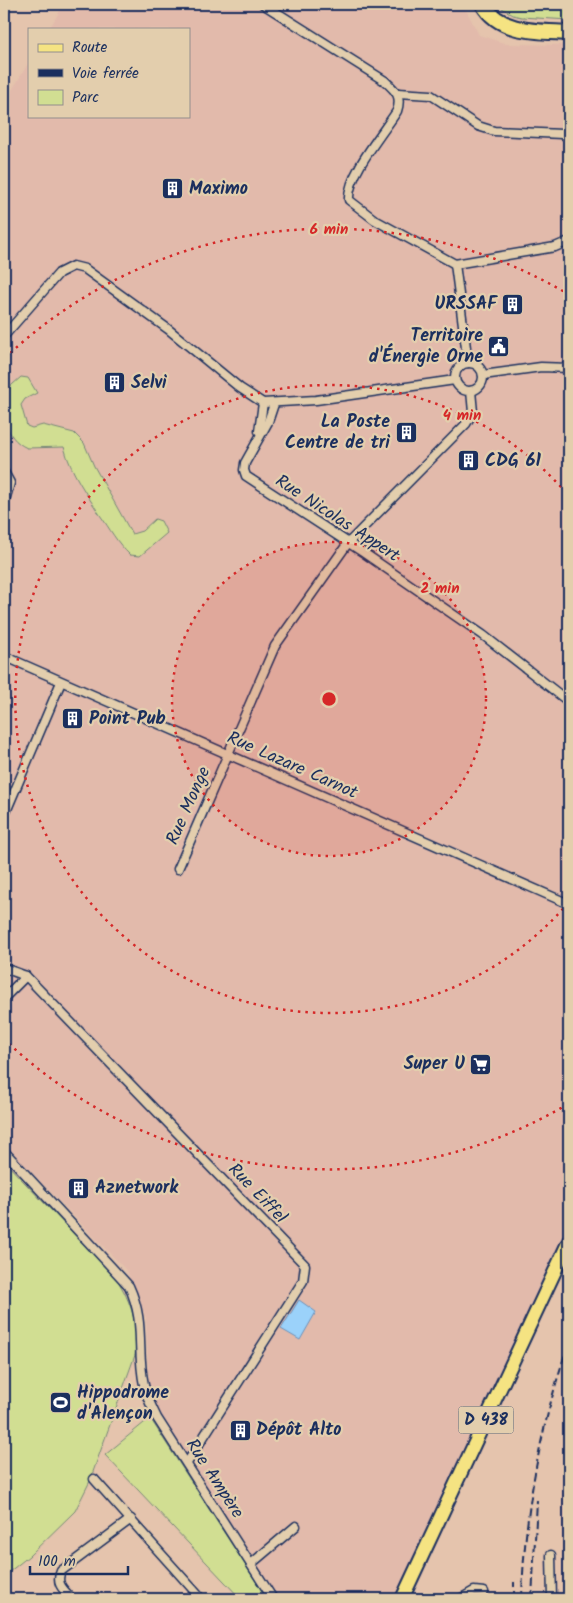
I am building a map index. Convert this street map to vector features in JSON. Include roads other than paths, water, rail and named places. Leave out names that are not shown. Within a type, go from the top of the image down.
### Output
[{"type":"highway","points":[[482,4],[500,23],[528,30],[569,33]]},
{"type":"highway","points":[[488,4],[503,19],[529,26],[569,28]]},
{"type":"main road","name":"D 438","points":[[402,1599],[569,1241]]},
{"type":"street","points":[[263,4],[385,81],[398,93],[400,102],[397,111],[356,175],[348,190],[349,200],[375,220],[455,264],[555,247],[569,240]]},
{"type":"street","points":[[398,93],[431,95],[478,126],[494,131],[562,134],[569,138]]},
{"type":"street","points":[[455,264],[468,363]]},
{"type":"street","points":[[4,336],[58,273],[73,266],[85,269],[168,330],[240,388],[263,403],[274,404],[455,380]]},
{"type":"street","points":[[468,363],[478,367],[482,375],[479,387],[471,391],[459,388],[455,380],[458,367],[468,363]]},
{"type":"street","points":[[482,375],[541,367],[569,368]]},
{"type":"street","name":"Rue Monge","points":[[178,869],[275,646],[348,543],[466,424],[473,412],[471,391]]},
{"type":"street","name":"Rue Nicolas Appert","points":[[258,436],[263,415],[263,403]]},
{"type":"street","name":"Rue Nicolas Appert","points":[[274,404],[268,422],[258,436],[245,463],[244,470],[246,476],[483,635],[569,702]]},
{"type":"street","points":[[4,472],[10,483],[4,504]]},
{"type":"street","name":"Rue Lazare Carnot","points":[[4,656],[569,904]]},
{"type":"street","points":[[5,814],[61,682]]},
{"type":"street","points":[[4,968],[26,976],[4,998]]},
{"type":"street","name":"Rue Eiffel","points":[[26,976],[305,1265],[303,1281],[187,1463]]},
{"type":"street","name":"Rue Ampère","points":[[4,1151],[129,1286],[139,1312],[142,1369],[148,1398],[157,1418],[251,1564],[270,1598]]},
{"type":"street","points":[[94,1478],[198,1595],[198,1599]]},
{"type":"street","points":[[72,1599],[59,1585],[58,1578],[61,1571],[131,1519]]},
{"type":"street","points":[[251,1564],[296,1526]]},
{"type":"street","points":[[551,1555],[552,1599]]},
{"type":"street","points":[[460,1599],[474,1591],[484,1592]]},
{"type":"water","points":[[299,1300],[316,1312],[300,1340],[281,1329]]},
{"type":"railway","points":[[522,1599],[523,1566],[530,1501],[542,1437],[569,1342]]},
{"type":"railway","points":[[532,1599],[537,1500]]},
{"type":"railway","points":[[514,1582],[514,1599]]},
{"type":"place","name":"Maximo","points":[[173,189]]},
{"type":"place","name":"URSSAF","points":[[513,304]]},
{"type":"place","name":"Territoire d'Énergie Orne","points":[[499,346]]},
{"type":"place","name":"Selvi","points":[[115,383]]},
{"type":"place","name":"La Poste Centre de tri","points":[[406,432]]},
{"type":"place","name":"CDG 61","points":[[469,461]]},
{"type":"place","name":"Point Pub","points":[[73,719]]},
{"type":"place","name":"Super U","points":[[481,1064]]},
{"type":"place","name":"Aznetwork","points":[[79,1188]]},
{"type":"place","name":"Hippodrome d'Alençon","points":[[61,1403]]},
{"type":"place","name":"Dépôt Alto","points":[[240,1430]]}]
